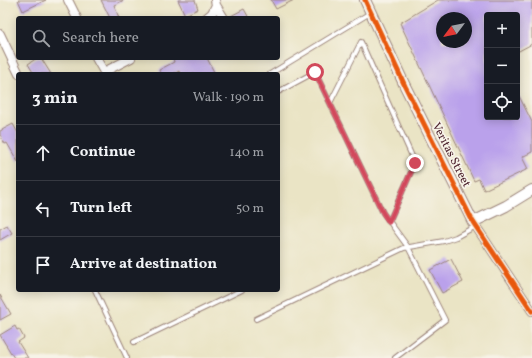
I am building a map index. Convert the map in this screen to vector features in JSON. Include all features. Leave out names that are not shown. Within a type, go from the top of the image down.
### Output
[{"type":"street","points":[[68,0],[76,16]]},
{"type":"street","name":"Veritas Street","points":[[365,0],[405,86],[475,224],[532,311]]},
{"type":"street","points":[[208,16],[212,13],[215,3]]},
{"type":"street","points":[[215,3],[223,16]]},
{"type":"street","points":[[0,34],[17,72]]},
{"type":"street","points":[[97,60],[103,72]]},
{"type":"street","points":[[106,72],[127,60]]},
{"type":"street","points":[[475,224],[532,190]]},
{"type":"lane","points":[[273,72],[370,12]]},
{"type":"lane","points":[[330,103],[361,42],[415,163],[389,222]]},
{"type":"lane","points":[[280,91],[315,72],[383,213],[408,247],[445,320],[395,358]]},
{"type":"lane","points":[[256,319],[408,247],[444,241],[456,237],[475,224]]},
{"type":"lane","points":[[96,292],[127,358]]},
{"type":"lane","points":[[134,342],[238,292]]},
{"type":"building","points":[[18,0],[46,0],[23,11]]},
{"type":"building","points":[[101,0],[124,0],[114,5],[118,16],[109,16]]},
{"type":"building","points":[[178,0],[195,0],[198,9],[185,15]]},
{"type":"building","points":[[271,0],[294,0],[276,9]]},
{"type":"building","points":[[438,0],[532,0],[532,44],[520,50],[520,12],[484,12],[484,120],[520,120],[520,98],[532,122],[532,152],[522,157],[528,169],[484,190],[479,179],[474,181],[400,23]]},
{"type":"building","points":[[244,9],[248,16],[231,16]]},
{"type":"building","points":[[34,60],[42,60],[50,72],[33,72],[28,64]]},
{"type":"building","points":[[174,60],[208,60],[214,72],[160,72],[159,70],[174,62]]},
{"type":"building","points":[[13,124],[16,129],[16,159],[7,143],[5,144],[0,135],[0,131]]},
{"type":"building","points":[[7,225],[12,233],[0,240],[0,229]]},
{"type":"building","points":[[451,259],[463,282],[442,293],[430,270]]},
{"type":"building","points":[[0,295],[11,314],[0,320]]},
{"type":"building","points":[[15,326],[17,330],[19,329],[24,338],[18,342],[28,358],[14,358],[0,335]]},
{"type":"cycle path","points":[[365,0],[405,86],[473,222],[532,311]]},
{"type":"route","points":[[315,72],[383,213],[389,222],[415,163]]}]
